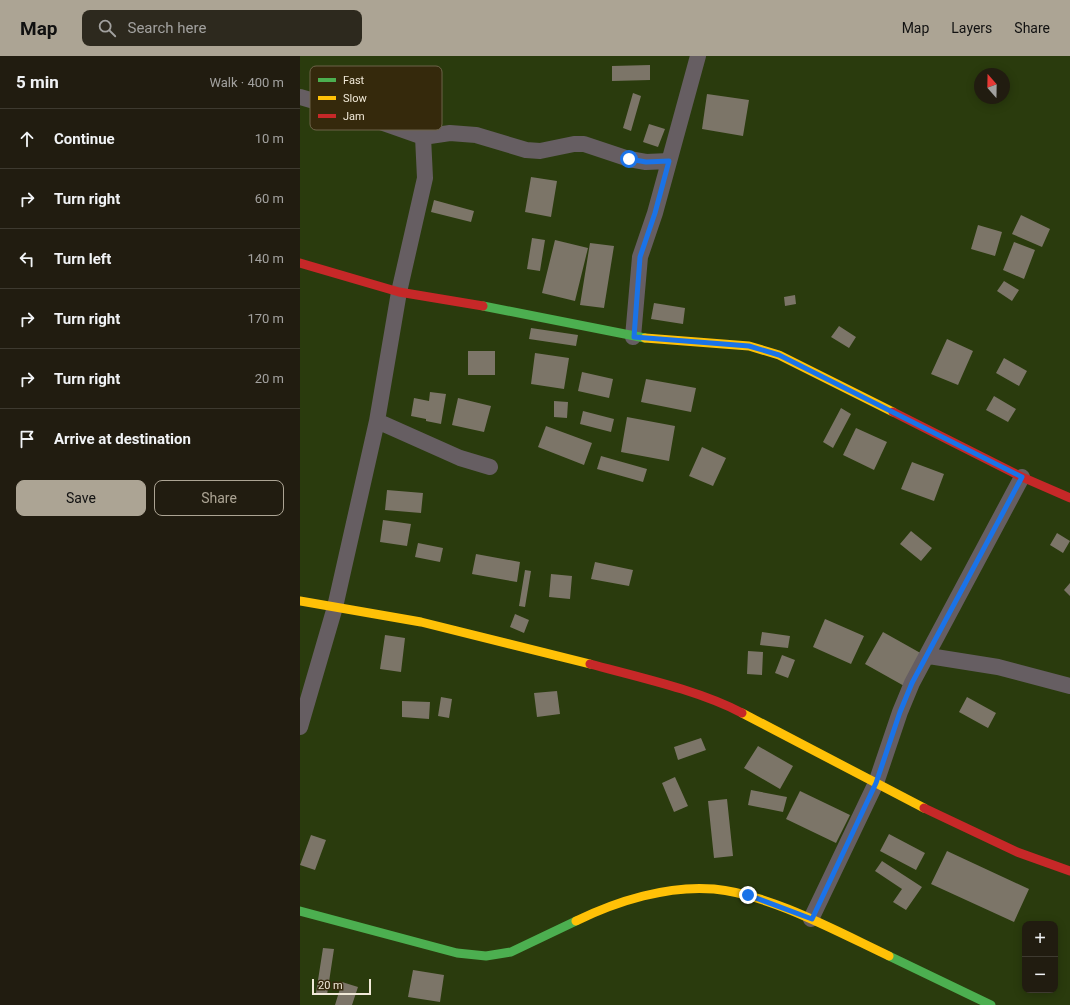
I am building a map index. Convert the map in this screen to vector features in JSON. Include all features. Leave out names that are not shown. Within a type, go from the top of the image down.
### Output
[{"type":"street","points":[[634,337],[640,257],[655,213],[698,56]]},
{"type":"street","points":[[300,97],[310,100]]},
{"type":"street","points":[[403,130],[423,137],[450,133],[476,135],[526,150],[540,151],[574,144],[584,144],[629,159],[646,162],[669,161]]},
{"type":"street","points":[[300,727],[335,607],[377,421],[399,292],[425,178],[423,137]]},
{"type":"street","points":[[300,263],[399,292],[496,308],[634,337],[749,346],[779,355],[1022,477],[1070,498]]},
{"type":"street","points":[[377,421],[460,458],[490,467]]},
{"type":"street","points":[[812,919],[876,783],[900,712],[912,683],[929,656],[1022,477]]},
{"type":"street","points":[[300,601],[421,622],[654,681],[730,707],[951,822],[1017,852],[1070,871]]},
{"type":"street","points":[[929,656],[998,667],[1070,686]]},
{"type":"street","points":[[300,911],[457,953],[486,956],[511,952],[605,907],[647,896],[686,889],[714,890],[748,895],[812,919],[991,1005]]},
{"type":"green space","points":[[300,56],[1070,56],[1070,1005],[300,1005]]},
{"type":"building","points":[[650,65],[650,80],[612,81],[612,66]]},
{"type":"building","points":[[633,93],[641,96],[631,131],[623,128]]},
{"type":"building","points":[[707,94],[749,100],[743,136],[702,129]]},
{"type":"building","points":[[649,124],[665,129],[658,147],[643,142]]},
{"type":"building","points":[[531,177],[557,181],[551,217],[525,212]]},
{"type":"building","points":[[434,200],[474,211],[471,222],[431,212]]},
{"type":"building","points":[[1021,215],[1050,229],[1042,247],[1012,234]]},
{"type":"building","points":[[978,225],[1002,232],[995,256],[971,249]]},
{"type":"building","points":[[532,238],[545,240],[540,271],[527,269]]},
{"type":"building","points":[[555,240],[588,248],[575,301],[542,293]]},
{"type":"building","points":[[1014,242],[1035,250],[1024,279],[1003,270]]},
{"type":"building","points":[[590,243],[614,246],[604,308],[580,305]]},
{"type":"building","points":[[1004,281],[1019,290],[1012,301],[997,291]]},
{"type":"building","points":[[795,295],[796,304],[785,306],[784,297]]},
{"type":"building","points":[[654,303],[685,308],[683,324],[651,319]]},
{"type":"building","points":[[839,326],[856,337],[849,348],[831,337]]},
{"type":"building","points":[[531,328],[578,335],[576,346],[529,339]]},
{"type":"building","points":[[947,339],[973,351],[958,385],[931,374]]},
{"type":"building","points":[[468,351],[495,351],[495,375],[468,375]]},
{"type":"building","points":[[535,353],[569,358],[564,389],[531,384]]},
{"type":"building","points":[[1004,358],[1027,371],[1019,386],[996,373]]},
{"type":"building","points":[[582,372],[613,379],[609,398],[578,391]]},
{"type":"building","points":[[646,379],[696,388],[691,412],[641,402]]},
{"type":"building","points":[[430,392],[446,394],[441,424],[411,416],[414,398],[429,401]]},
{"type":"building","points":[[994,396],[1016,409],[1008,422],[986,410]]},
{"type":"building","points":[[458,398],[491,406],[484,432],[452,425]]},
{"type":"building","points":[[554,401],[568,402],[567,418],[554,417]]},
{"type":"building","points":[[841,408],[851,414],[833,448],[823,442]]},
{"type":"building","points":[[583,411],[614,419],[611,432],[580,424]]},
{"type":"building","points":[[627,417],[675,426],[669,461],[621,452]]},
{"type":"building","points":[[546,426],[592,443],[584,465],[538,447]]},
{"type":"building","points":[[856,428],[887,442],[874,470],[843,455]]},
{"type":"building","points":[[702,447],[726,458],[713,486],[689,476]]},
{"type":"building","points":[[601,456],[647,469],[643,482],[597,469]]},
{"type":"building","points":[[912,462],[944,474],[934,501],[901,489]]},
{"type":"building","points":[[387,490],[423,493],[421,513],[385,510]]},
{"type":"building","points":[[383,520],[411,524],[407,546],[380,542]]},
{"type":"building","points":[[911,531],[932,548],[921,561],[900,544]]},
{"type":"building","points":[[1057,533],[1070,541],[1063,553],[1050,545]]},
{"type":"building","points":[[418,543],[443,548],[440,562],[415,557]]},
{"type":"building","points":[[476,554],[520,562],[517,582],[472,574]]},
{"type":"building","points":[[595,562],[633,570],[629,586],[591,579]]},
{"type":"building","points":[[525,570],[531,571],[525,607],[519,606]]},
{"type":"building","points":[[551,574],[572,576],[570,599],[549,597]]},
{"type":"building","points":[[1070,583],[1070,596],[1064,590]]},
{"type":"building","points":[[515,614],[529,620],[524,633],[510,627]]},
{"type":"building","points":[[825,619],[864,636],[851,664],[813,647]]},
{"type":"building","points":[[762,632],[790,636],[788,648],[760,645]]},
{"type":"building","points":[[883,632],[924,655],[906,687],[865,664]]},
{"type":"building","points":[[385,635],[405,638],[401,672],[380,669]]},
{"type":"building","points":[[748,651],[763,652],[762,675],[747,674]]},
{"type":"building","points":[[782,655],[795,660],[788,678],[775,673]]},
{"type":"building","points":[[557,691],[560,714],[537,717],[534,693]]},
{"type":"building","points":[[441,697],[452,699],[449,718],[438,716]]},
{"type":"building","points":[[967,697],[996,713],[988,728],[959,712]]},
{"type":"building","points":[[402,701],[430,702],[429,719],[402,717]]},
{"type":"building","points":[[701,738],[706,750],[678,760],[674,747]]},
{"type":"building","points":[[758,746],[793,766],[780,789],[744,768]]},
{"type":"building","points":[[675,777],[688,806],[674,812],[662,783]]},
{"type":"building","points":[[751,790],[787,797],[783,812],[748,805]]},
{"type":"building","points":[[800,791],[850,815],[836,843],[786,819]]},
{"type":"building","points":[[727,799],[733,856],[714,858],[708,801]]},
{"type":"building","points":[[889,834],[925,853],[916,870],[880,851]]},
{"type":"building","points":[[311,835],[326,840],[315,870],[300,865]]},
{"type":"building","points":[[947,851],[1029,889],[1014,922],[931,884]]},
{"type":"building","points":[[882,861],[922,887],[906,910],[893,902],[902,889],[875,871]]},
{"type":"building","points":[[323,948],[334,949],[327,995],[316,993]]},
{"type":"building","points":[[413,970],[444,975],[440,1002],[408,997]]},
{"type":"building","points":[[342,982],[358,987],[352,1005],[335,1005]]},
{"type":"traffic: fast","points":[[483,306],[645,338]]},
{"type":"traffic: fast","points":[[300,911],[457,953],[486,956],[511,952],[576,921]]},
{"type":"traffic: fast","points":[[889,956],[991,1005]]},
{"type":"traffic: slow","points":[[645,338],[749,346],[779,355],[893,412]]},
{"type":"traffic: slow","points":[[300,601],[421,622],[590,664]]},
{"type":"traffic: slow","points":[[742,713],[924,808]]},
{"type":"traffic: slow","points":[[576,921],[608,907],[643,896],[661,892],[697,888],[714,889],[735,892],[780,906],[803,915],[889,956]]},
{"type":"traffic: jam","points":[[300,263],[399,292],[483,306]]},
{"type":"traffic: jam","points":[[893,412],[1022,477],[1070,498]]},
{"type":"traffic: jam","points":[[590,664],[648,679],[706,697],[742,713]]},
{"type":"traffic: jam","points":[[924,808],[1017,852],[1070,871]]},
{"type":"route","points":[[629,159],[646,162],[669,161],[655,213],[640,257],[634,337],[749,346],[779,355],[887,411],[1022,477],[929,656],[912,683],[900,712],[876,783],[812,919],[748,895]]}]
